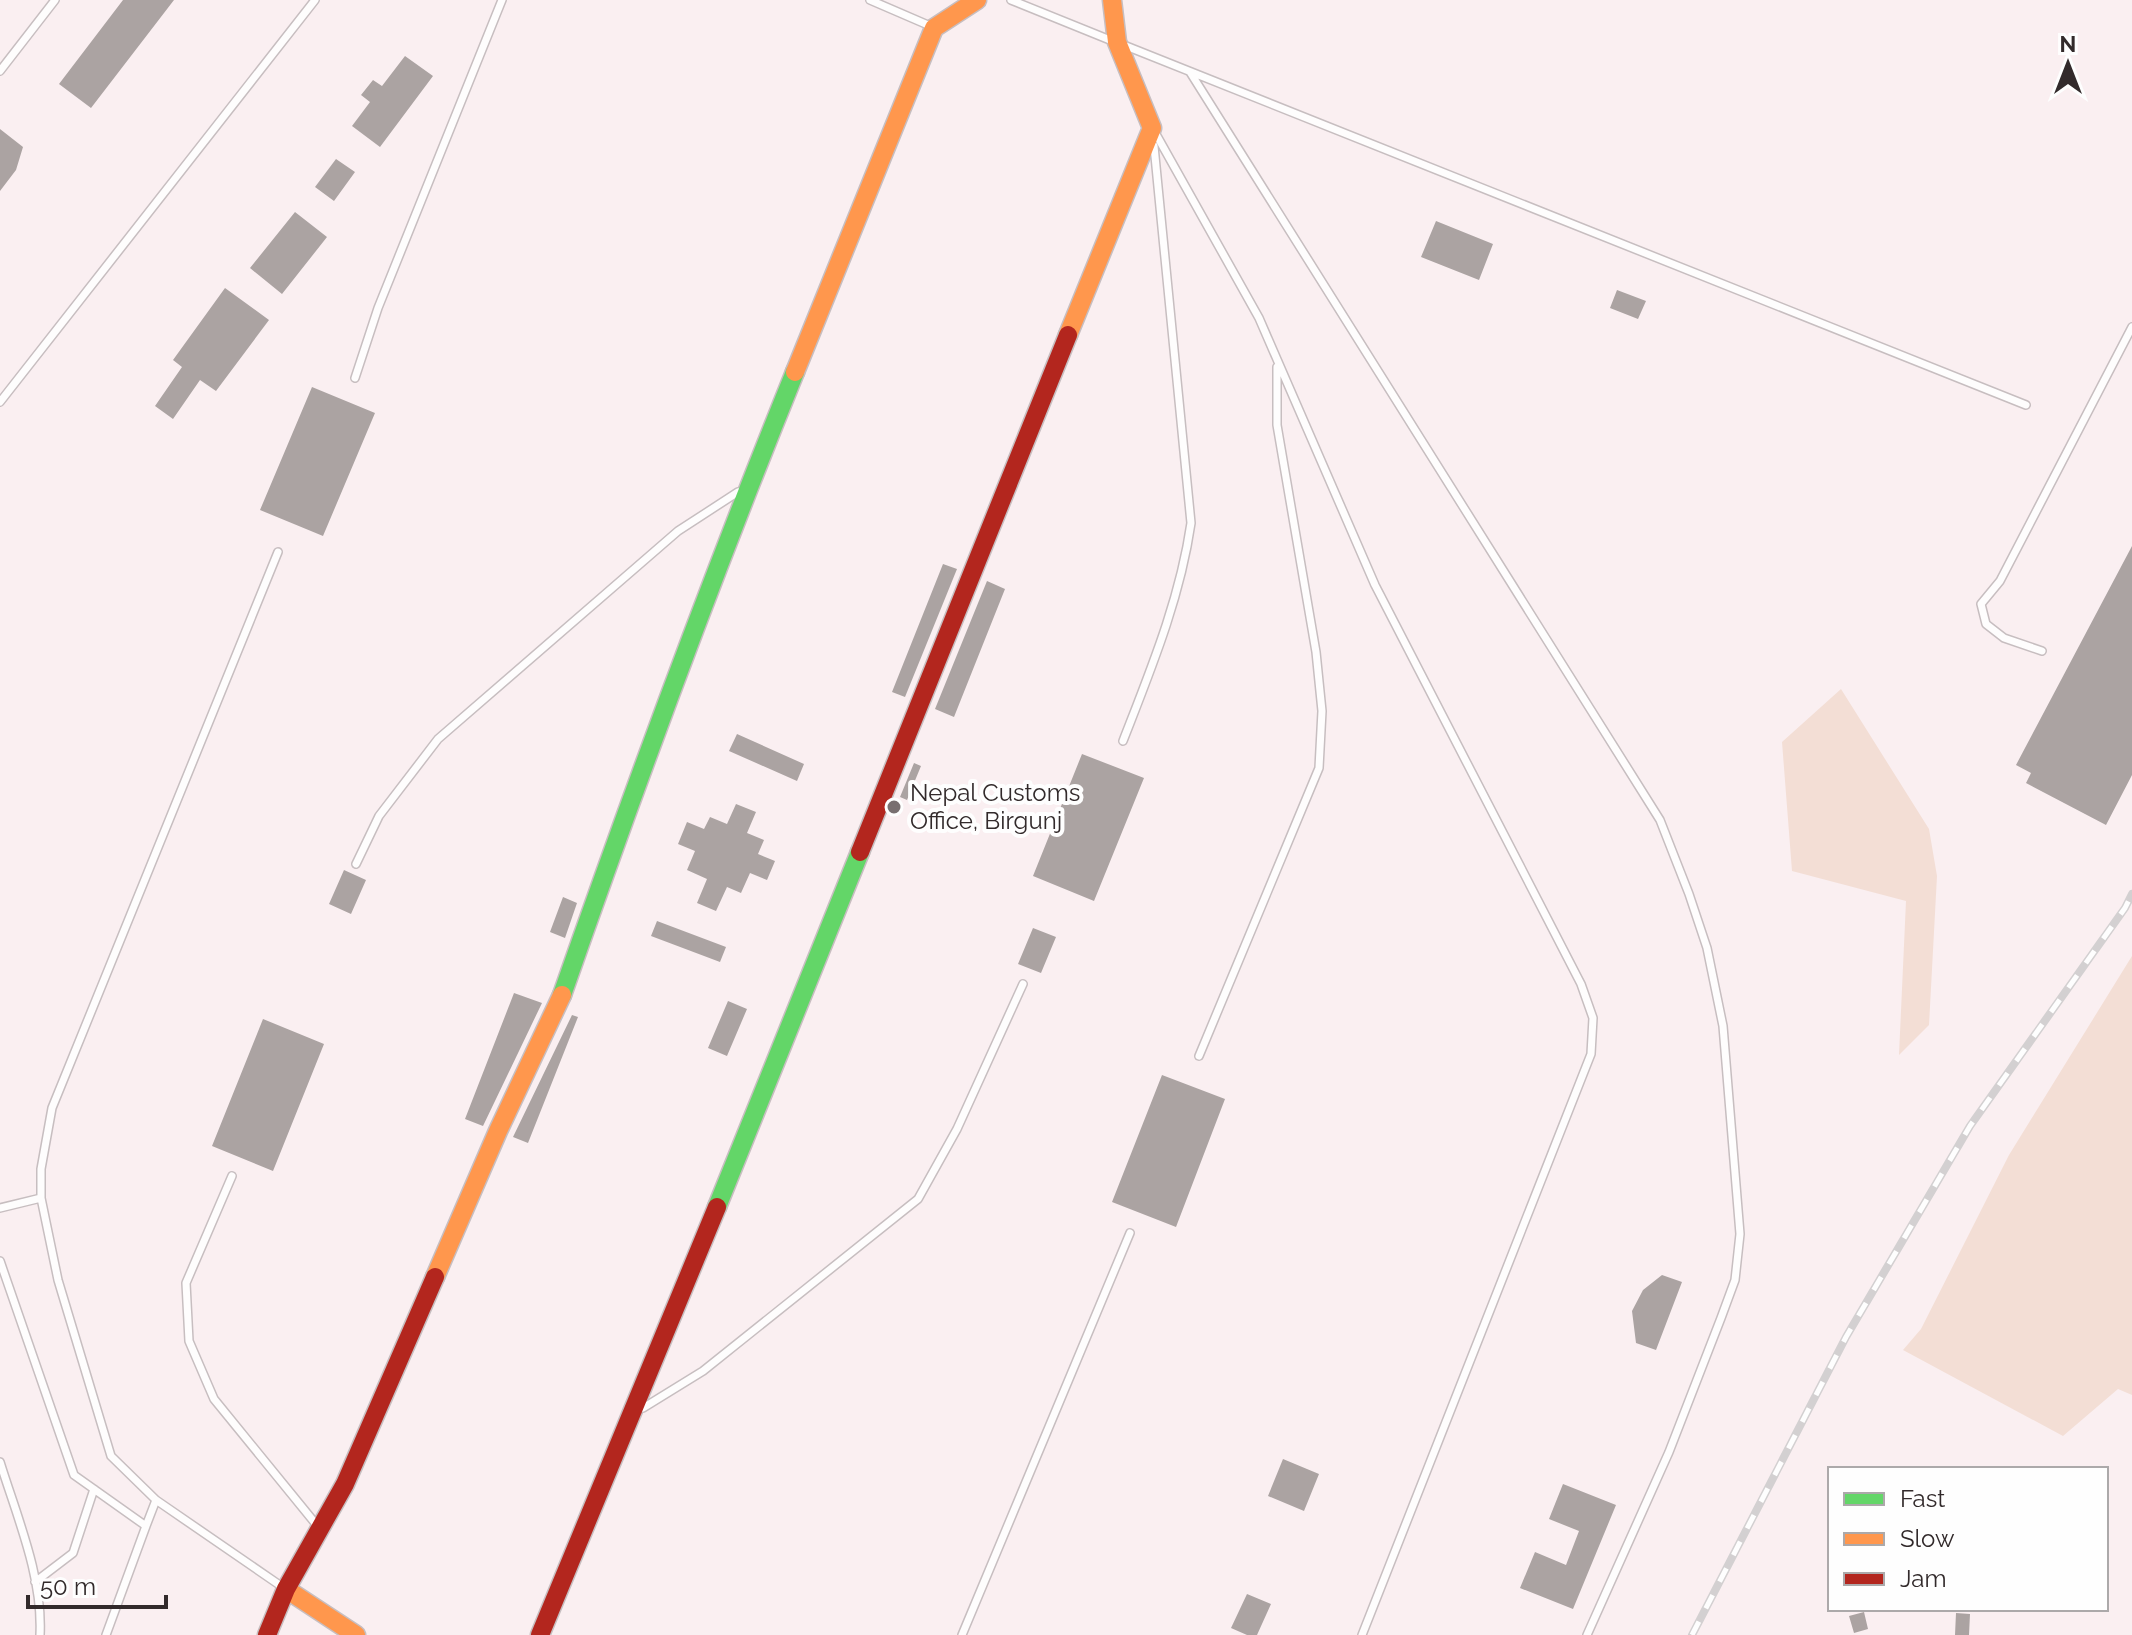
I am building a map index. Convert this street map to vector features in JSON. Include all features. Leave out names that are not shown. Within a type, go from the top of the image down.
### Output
[{"type":"highway","points":[[267,1635],[286,1589],[345,1484],[498,1131],[557,1009],[618,835],[750,484],[934,28],[977,0]]},
{"type":"highway","points":[[540,1635],[878,813],[993,518],[1152,128],[1117,42],[1112,0]]},
{"type":"highway","points":[[286,1589],[356,1635]]},
{"type":"lane","points":[[0,71],[55,0]]},
{"type":"lane","points":[[0,402],[315,0]]},
{"type":"lane","points":[[355,378],[378,308],[502,0]]},
{"type":"lane","points":[[870,0],[934,28]]},
{"type":"lane","points":[[1011,0],[2026,405]]},
{"type":"lane","points":[[1190,72],[1660,820],[1707,948],[1723,1026],[1740,1234],[1735,1280],[1669,1452],[1587,1635]]},
{"type":"lane","points":[[1152,128],[1259,318],[1375,585],[1581,984],[1593,1018],[1591,1054],[1362,1635]]},
{"type":"lane","points":[[1123,741],[1172,614],[1185,565],[1191,523],[1152,128]]},
{"type":"lane","points":[[2042,651],[2004,638],[1986,624],[1981,604],[2000,581],[2132,327]]},
{"type":"lane","points":[[1199,1056],[1319,768],[1322,711],[1318,667],[1277,425],[1277,360]]},
{"type":"lane","points":[[356,864],[379,816],[438,739],[678,531],[750,484]]},
{"type":"lane","points":[[278,552],[52,1108],[41,1169],[41,1198],[58,1280],[111,1456],[156,1500],[286,1589]]},
{"type":"lane","points":[[631,1416],[703,1371],[918,1199],[957,1129],[1023,984]]},
{"type":"lane","points":[[232,1176],[186,1283],[189,1341],[214,1399],[321,1531]]},
{"type":"lane","points":[[0,1208],[41,1198]]},
{"type":"lane","points":[[962,1635],[1130,1233]]},
{"type":"lane","points":[[0,1261],[74,1475],[146,1526]]},
{"type":"lane","points":[[0,1462],[41,1607],[40,1635]]},
{"type":"lane","points":[[35,1582],[73,1553],[94,1489]]},
{"type":"lane","points":[[106,1635],[156,1500]]},
{"type":"shaded area","points":[[1841,689],[1929,829],[1937,876],[1929,1025],[1899,1055],[1906,901],[1792,871],[1782,742]]},
{"type":"shaded area","points":[[2132,956],[2132,1395],[2118,1389],[2063,1436],[1903,1350],[1921,1329],[2009,1155]]},
{"type":"building","points":[[123,0],[174,0],[91,108],[59,84]]},
{"type":"building","points":[[405,56],[433,76],[380,147],[352,126],[370,102],[361,95],[373,80],[382,86]]},
{"type":"building","points":[[0,129],[23,147],[16,170],[0,191]]},
{"type":"building","points":[[336,159],[355,172],[334,201],[315,187]]},
{"type":"building","points":[[295,212],[327,237],[282,294],[250,268]]},
{"type":"building","points":[[1436,221],[1493,244],[1479,280],[1421,257]]},
{"type":"building","points":[[225,288],[269,320],[216,391],[200,380],[173,419],[155,406],[182,367],[173,360]]},
{"type":"building","points":[[1617,290],[1646,301],[1638,319],[1610,308]]},
{"type":"building","points":[[312,387],[375,413],[323,536],[260,510]]},
{"type":"building","points":[[2132,546],[2132,775],[2106,825],[2026,783],[2031,773],[2016,765]]},
{"type":"building","points":[[943,564],[957,569],[905,697],[892,692]]},
{"type":"building","points":[[987,581],[1005,589],[954,717],[935,709]]},
{"type":"building","points":[[737,734],[804,764],[797,781],[729,751]]},
{"type":"building","points":[[1082,754],[1144,778],[1094,901],[1033,876]]},
{"type":"building","points":[[914,763],[921,766],[907,800],[900,797]]},
{"type":"building","points":[[736,804],[756,812],[747,833],[764,840],[758,854],[775,861],[767,880],[750,873],[741,893],[727,887],[716,911],[697,903],[707,879],[687,870],[695,851],[678,844],[687,822],[704,829],[710,817],[727,824]]},
{"type":"building","points":[[344,870],[366,880],[351,914],[329,904]]},
{"type":"building","points":[[563,897],[577,903],[565,938],[550,932]]},
{"type":"building","points":[[657,921],[726,947],[720,962],[651,936]]},
{"type":"building","points":[[1033,928],[1056,937],[1041,973],[1018,964]]},
{"type":"building","points":[[514,993],[542,1003],[483,1126],[465,1119]]},
{"type":"building","points":[[728,1001],[747,1009],[727,1056],[708,1048]]},
{"type":"building","points":[[572,1015],[578,1017],[528,1143],[513,1137]]},
{"type":"building","points":[[263,1019],[324,1044],[273,1171],[212,1146]]},
{"type":"building","points":[[1162,1075],[1225,1099],[1176,1227],[1112,1202]]},
{"type":"building","points":[[1662,1275],[1682,1282],[1656,1350],[1636,1343],[1632,1311],[1643,1290]]},
{"type":"building","points":[[1283,1459],[1319,1474],[1304,1511],[1268,1496]]},
{"type":"building","points":[[1563,1484],[1616,1505],[1573,1609],[1520,1588],[1535,1552],[1566,1565],[1579,1531],[1549,1519]]},
{"type":"building","points":[[1247,1594],[1271,1604],[1257,1635],[1247,1635],[1231,1628]]},
{"type":"building","points":[[1864,1612],[1868,1629],[1854,1633],[1849,1616]]},
{"type":"building","points":[[1956,1613],[1970,1614],[1969,1635],[1955,1635]]},
{"type":"railway","points":[[1692,1635],[1846,1337],[1970,1126],[2132,894]]},
{"type":"traffic: fast","points":[[562,995],[675,682],[795,372]]},
{"type":"traffic: fast","points":[[717,1207],[860,852]]},
{"type":"traffic: slow","points":[[795,372],[934,28],[977,0]]},
{"type":"traffic: slow","points":[[1068,335],[1152,128],[1117,42],[1112,0]]},
{"type":"traffic: slow","points":[[435,1277],[498,1131],[562,995]]},
{"type":"traffic: slow","points":[[286,1589],[356,1635]]},
{"type":"traffic: jam","points":[[860,852],[1068,335]]},
{"type":"traffic: jam","points":[[540,1635],[717,1207]]},
{"type":"traffic: jam","points":[[267,1635],[286,1589],[345,1484],[435,1277]]},
{"type":"place","name":"Nepal Customs Office, Birgunj","points":[[894,807]]}]
